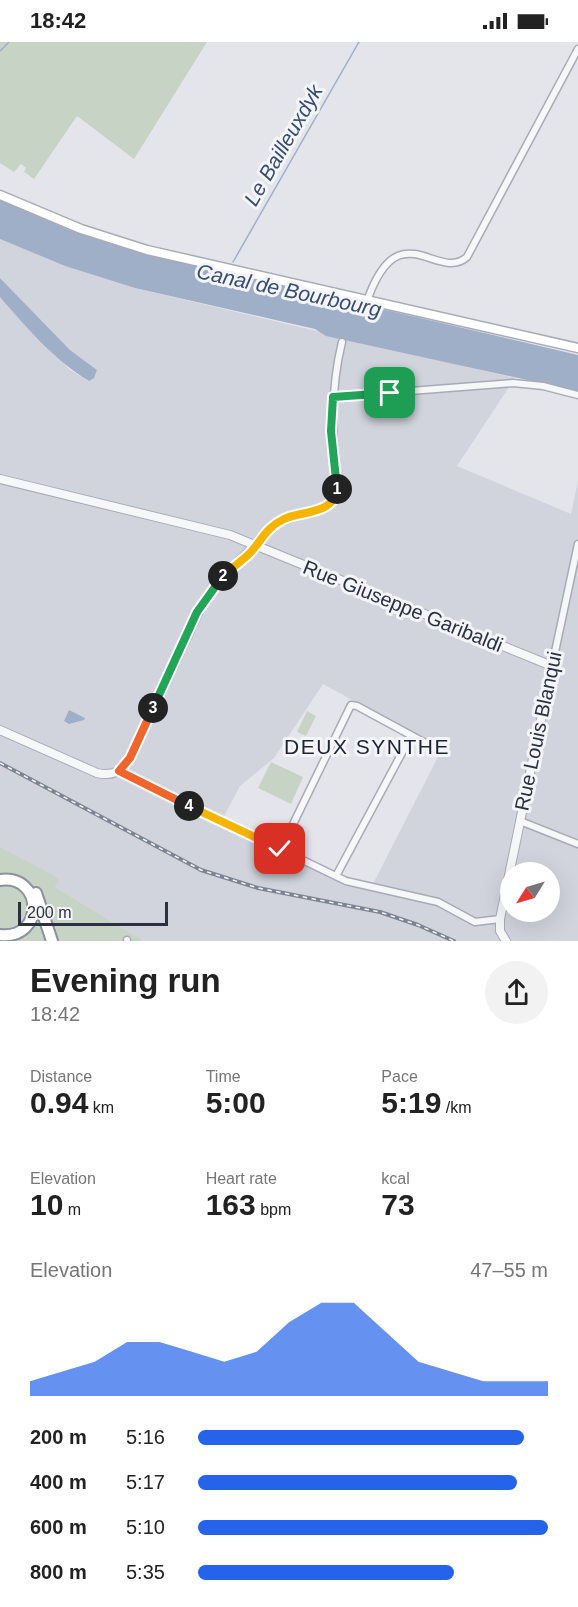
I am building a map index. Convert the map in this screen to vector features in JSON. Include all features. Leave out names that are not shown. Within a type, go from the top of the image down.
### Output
[{"type":"highway","points":[[0,875],[19,877],[32,887],[43,909],[52,941]]},
{"type":"highway","points":[[0,880],[11,880],[23,885],[32,897],[34,907],[31,919],[24,929],[13,934],[0,935]]},
{"type":"main road","points":[[0,195],[66,224],[130,245],[578,348]]},
{"type":"street","points":[[367,301],[380,273],[395,256],[415,254],[453,262],[467,257],[578,49]]},
{"type":"street","points":[[0,730],[97,773],[110,774],[119,771],[132,755],[202,603],[220,579],[265,532],[281,520],[324,508],[335,498],[337,487],[331,423],[335,372],[342,342]]},
{"type":"street","points":[[333,397],[513,383],[543,386],[578,395]]},
{"type":"street","name":"Rue Giuseppe Garibaldi","points":[[0,479],[201,527],[255,545],[552,666]]},
{"type":"street","name":"Rue Louis Blanqui","points":[[512,862],[578,544]]},
{"type":"street","points":[[280,849],[350,706],[356,705],[440,751]]},
{"type":"street","points":[[336,876],[411,736]]},
{"type":"street","points":[[119,771],[336,876],[357,884],[438,902],[473,921],[500,919]]},
{"type":"street","points":[[520,821],[578,844]]},
{"type":"street","points":[[500,922],[500,931],[506,941]]},
{"type":"shaded area","points":[[0,239],[65,266],[135,288],[515,378],[457,466],[571,514],[578,481],[578,941],[144,941],[55,887],[25,861],[0,847],[0,297],[69,369],[88,381],[94,377],[97,370],[70,350],[0,278]],"holes":[[[323,684],[442,749],[373,884],[344,877],[223,818],[240,786],[274,758]]]},
{"type":"green space","points":[[0,42],[207,42],[134,159],[77,116],[34,179],[24,172],[26,168],[21,164],[14,172],[0,163]]},
{"type":"green space","points":[[307,711],[316,716],[306,736],[297,732]]},
{"type":"green space","points":[[271,762],[303,777],[291,804],[258,788]]},
{"type":"green space","points":[[0,847],[53,875],[59,880],[55,887],[144,941],[0,941]]},
{"type":"water","name":"Canal de Bourbourg","points":[[0,200],[70,230],[135,251],[578,355],[578,391],[326,336],[315,329],[135,288],[65,266],[0,239]]},
{"type":"water","points":[[0,278],[70,350],[97,370],[94,378],[89,381],[76,373],[30,331],[0,297]]},
{"type":"water","points":[[69,710],[85,718],[84,720],[69,724],[64,721]]},
{"type":"waterway","points":[[0,51],[9,42]]},
{"type":"waterway","name":"Le Bailleuxdyk","points":[[233,262],[359,42]]},
{"type":"railway","points":[[0,763],[201,870],[258,888],[380,912],[454,941]]},
{"type":"district","name":"DEUX SYNTHE","points":[[367,746]]},
{"type":"route","points":[[280,849],[119,771],[130,758],[193,621],[205,599],[220,579],[250,552],[260,537],[271,527],[289,517],[321,509],[332,503],[335,498],[337,487],[331,423],[333,397],[390,393]]}]
